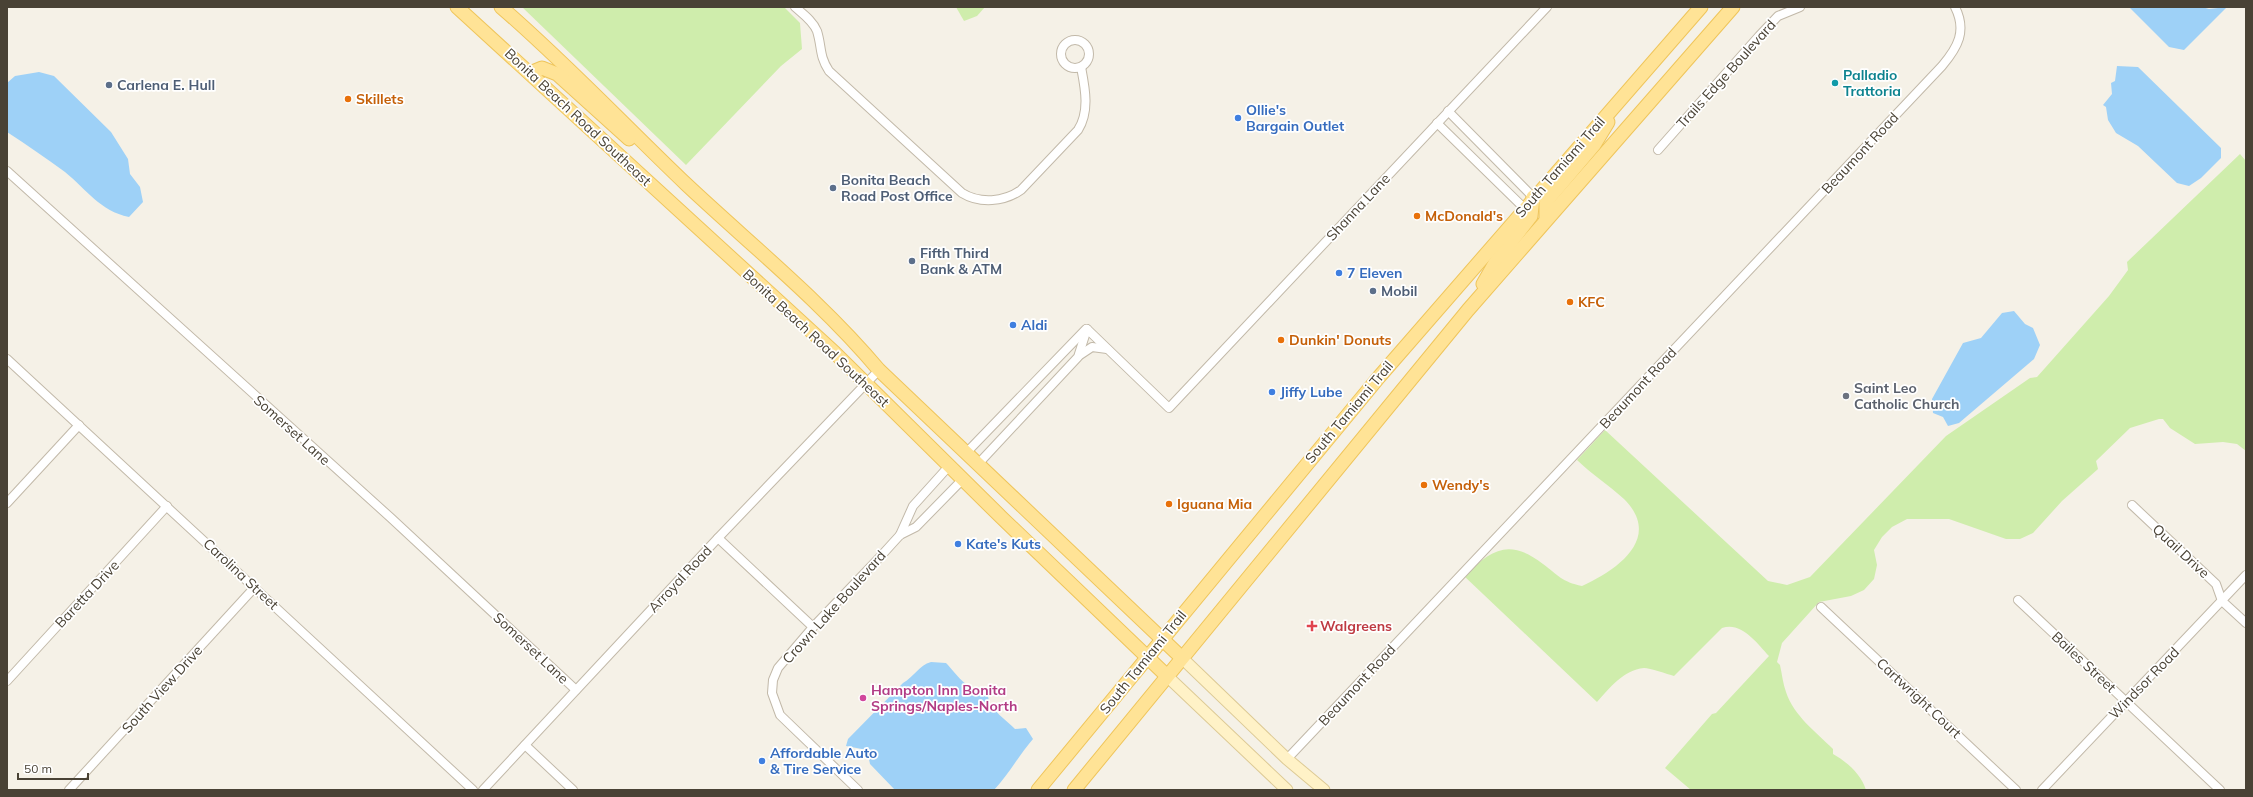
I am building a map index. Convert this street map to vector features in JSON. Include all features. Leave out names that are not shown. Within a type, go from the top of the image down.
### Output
[{"type":"main road","name":"Bonita Beach Road Southeast","points":[[457,7],[867,383],[963,479],[1167,676]]},
{"type":"main road","name":"Bonita Beach Road Southeast","points":[[501,7],[844,330],[879,370],[979,463],[1182,658]]},
{"type":"main road","name":"South Tamiami Trail","points":[[1038,790],[1303,466],[1533,197],[1701,7]]},
{"type":"main road","name":"South Tamiami Trail","points":[[1074,790],[1468,310],[1734,7]]},
{"type":"main road","points":[[530,73],[542,68],[557,74],[640,149],[662,160]]},
{"type":"main road","points":[[1546,220],[1545,208],[1550,197],[1594,145],[1625,93]]},
{"type":"main road","points":[[1468,310],[1495,263],[1531,216],[1533,197]]},
{"type":"main road","points":[[1182,658],[1287,759],[1324,790]]},
{"type":"main road","points":[[1167,676],[1287,790]]},
{"type":"street","points":[[795,7],[817,30],[820,52],[829,71],[962,193],[971,199],[1002,199],[1013,196],[1021,190],[1078,130],[1084,121],[1086,110],[1085,88],[1081,67]]},
{"type":"street","name":"Shanna Lane","points":[[1108,349],[1169,408],[1547,7]]},
{"type":"street","name":"Trails Edge Boulevard","points":[[1658,150],[1778,16],[1800,7]]},
{"type":"street","name":"Beaumont Road","points":[[1287,759],[1950,56],[1959,42],[1962,30],[1959,16],[1955,7]]},
{"type":"street","points":[[1448,112],[1533,197]]},
{"type":"street","points":[[1437,123],[1524,208]]},
{"type":"street","name":"Somerset Lane","points":[[7,171],[391,518],[576,690]]},
{"type":"street","points":[[1087,329],[1108,349]]},
{"type":"street","points":[[1078,357],[1087,329]]},
{"type":"street","points":[[967,452],[1087,329]]},
{"type":"street","points":[[979,463],[1078,357],[1092,347],[1108,349]]},
{"type":"street","name":"Carolina Street","points":[[7,359],[473,790]]},
{"type":"street","name":"Arroyal Road","points":[[483,790],[718,538],[879,370]]},
{"type":"street","points":[[7,503],[79,425]]},
{"type":"street","name":"Crown Lake Boulevard","points":[[858,790],[788,724],[775,705],[772,693],[773,680],[778,668],[813,627],[900,535],[913,506],[950,465]]},
{"type":"street","name":"Crown Lake Boulevard","points":[[900,535],[916,527],[963,479]]},
{"type":"street","name":"Quail Drive","points":[[2132,505],[2216,584],[2222,601]]},
{"type":"street","name":"Baretta Drive","points":[[7,681],[167,506]]},
{"type":"street","points":[[718,538],[813,627]]},
{"type":"street","name":"Windsor Road","points":[[2042,790],[2246,575]]},
{"type":"street","name":"South View Drive","points":[[69,790],[255,587]]},
{"type":"street","name":"Bailes Street","points":[[2018,600],[2220,790]]},
{"type":"street","points":[[2222,601],[2246,623]]},
{"type":"street","name":"Cartwright Court","points":[[1821,607],[2016,790]]},
{"type":"street","points":[[525,745],[574,790]]},
{"type":"green space","points":[[522,7],[784,7],[800,23],[802,49],[781,66],[686,165]]},
{"type":"green space","points":[[956,7],[985,7],[977,16],[964,21]]},
{"type":"green space","points":[[2240,154],[2246,161],[2246,451],[2237,444],[2223,442],[2195,444],[2170,428],[2163,419],[2159,419],[2130,428],[2096,461],[2098,469],[2062,501],[2033,533],[2020,539],[2006,539],[1949,519],[1907,519],[1892,527],[1882,537],[1874,550],[1877,565],[1874,579],[1864,590],[1851,596],[1819,602],[1782,643],[1777,662],[1780,665],[1786,692],[1794,709],[1833,749],[1833,754],[1857,774],[1866,790],[1691,790],[1665,768],[1712,714],[1716,713],[1769,656],[1748,634],[1742,630],[1729,627],[1722,628],[1674,676],[1644,668],[1636,669],[1618,680],[1597,702],[1464,576],[1492,553],[1510,549],[1520,551],[1531,556],[1565,580],[1582,586],[1609,571],[1621,562],[1631,551],[1637,539],[1639,527],[1635,513],[1624,499],[1577,460],[1605,430],[1768,581],[1787,585],[1810,577],[1946,436],[2030,378],[2037,377],[2109,296],[2128,270],[2127,262]]},
{"type":"water","points":[[2129,7],[2202,7],[2209,9],[2227,7],[2184,50],[2169,47]]},
{"type":"water","points":[[2117,66],[2138,67],[2221,148],[2221,158],[2201,178],[2189,186],[2177,183],[2138,146],[2116,133],[2108,120],[2106,107],[2103,105],[2112,94],[2111,83],[2115,81]]},
{"type":"water","points":[[39,72],[54,76],[111,132],[128,159],[130,174],[140,187],[143,202],[129,217],[110,210],[102,205],[65,172],[7,132],[7,83],[15,76]]},
{"type":"water","points":[[2014,311],[2025,324],[2033,328],[2040,345],[2034,359],[1959,423],[1948,426],[1943,417],[1933,413],[1932,399],[1963,343],[1981,338],[2002,313]]},
{"type":"water","points":[[931,662],[946,663],[958,677],[968,685],[979,690],[985,690],[990,703],[997,712],[1015,729],[1026,728],[1033,739],[994,790],[895,790],[870,764],[867,750],[846,746],[848,739],[903,683],[920,668]]},
{"type":"place","name":"Palladio Trattoria","points":[[1835,83]]},
{"type":"place","name":"Carlena E. Hull","points":[[109,85]]},
{"type":"place","name":"Skillets","points":[[348,99]]},
{"type":"place","name":"Ollie's Bargain Outlet","points":[[1238,118]]},
{"type":"place","name":"Bonita Beach Road Post Office","points":[[833,188]]},
{"type":"place","name":"McDonald's","points":[[1417,216]]},
{"type":"place","name":"Fifth Third Bank & ATM","points":[[912,261]]},
{"type":"place","name":"7 Eleven","points":[[1339,273]]},
{"type":"place","name":"Mobil","points":[[1373,291]]},
{"type":"place","name":"KFC","points":[[1570,302]]},
{"type":"place","name":"Aldi","points":[[1013,325]]},
{"type":"place","name":"Dunkin' Donuts","points":[[1281,340]]},
{"type":"place","name":"Jiffy Lube","points":[[1272,392]]},
{"type":"place","name":"Saint Leo Catholic Church","points":[[1846,396]]},
{"type":"place","name":"Wendy's","points":[[1424,485]]},
{"type":"place","name":"Iguana Mia","points":[[1169,504]]},
{"type":"place","name":"Kate's Kuts","points":[[958,544]]},
{"type":"place","name":"Walgreens","points":[[1312,626]]},
{"type":"place","name":"Hampton Inn Bonita Springs/Naples-North","points":[[863,698]]},
{"type":"place","name":"Affordable Auto & Tire Service","points":[[762,761]]}]
